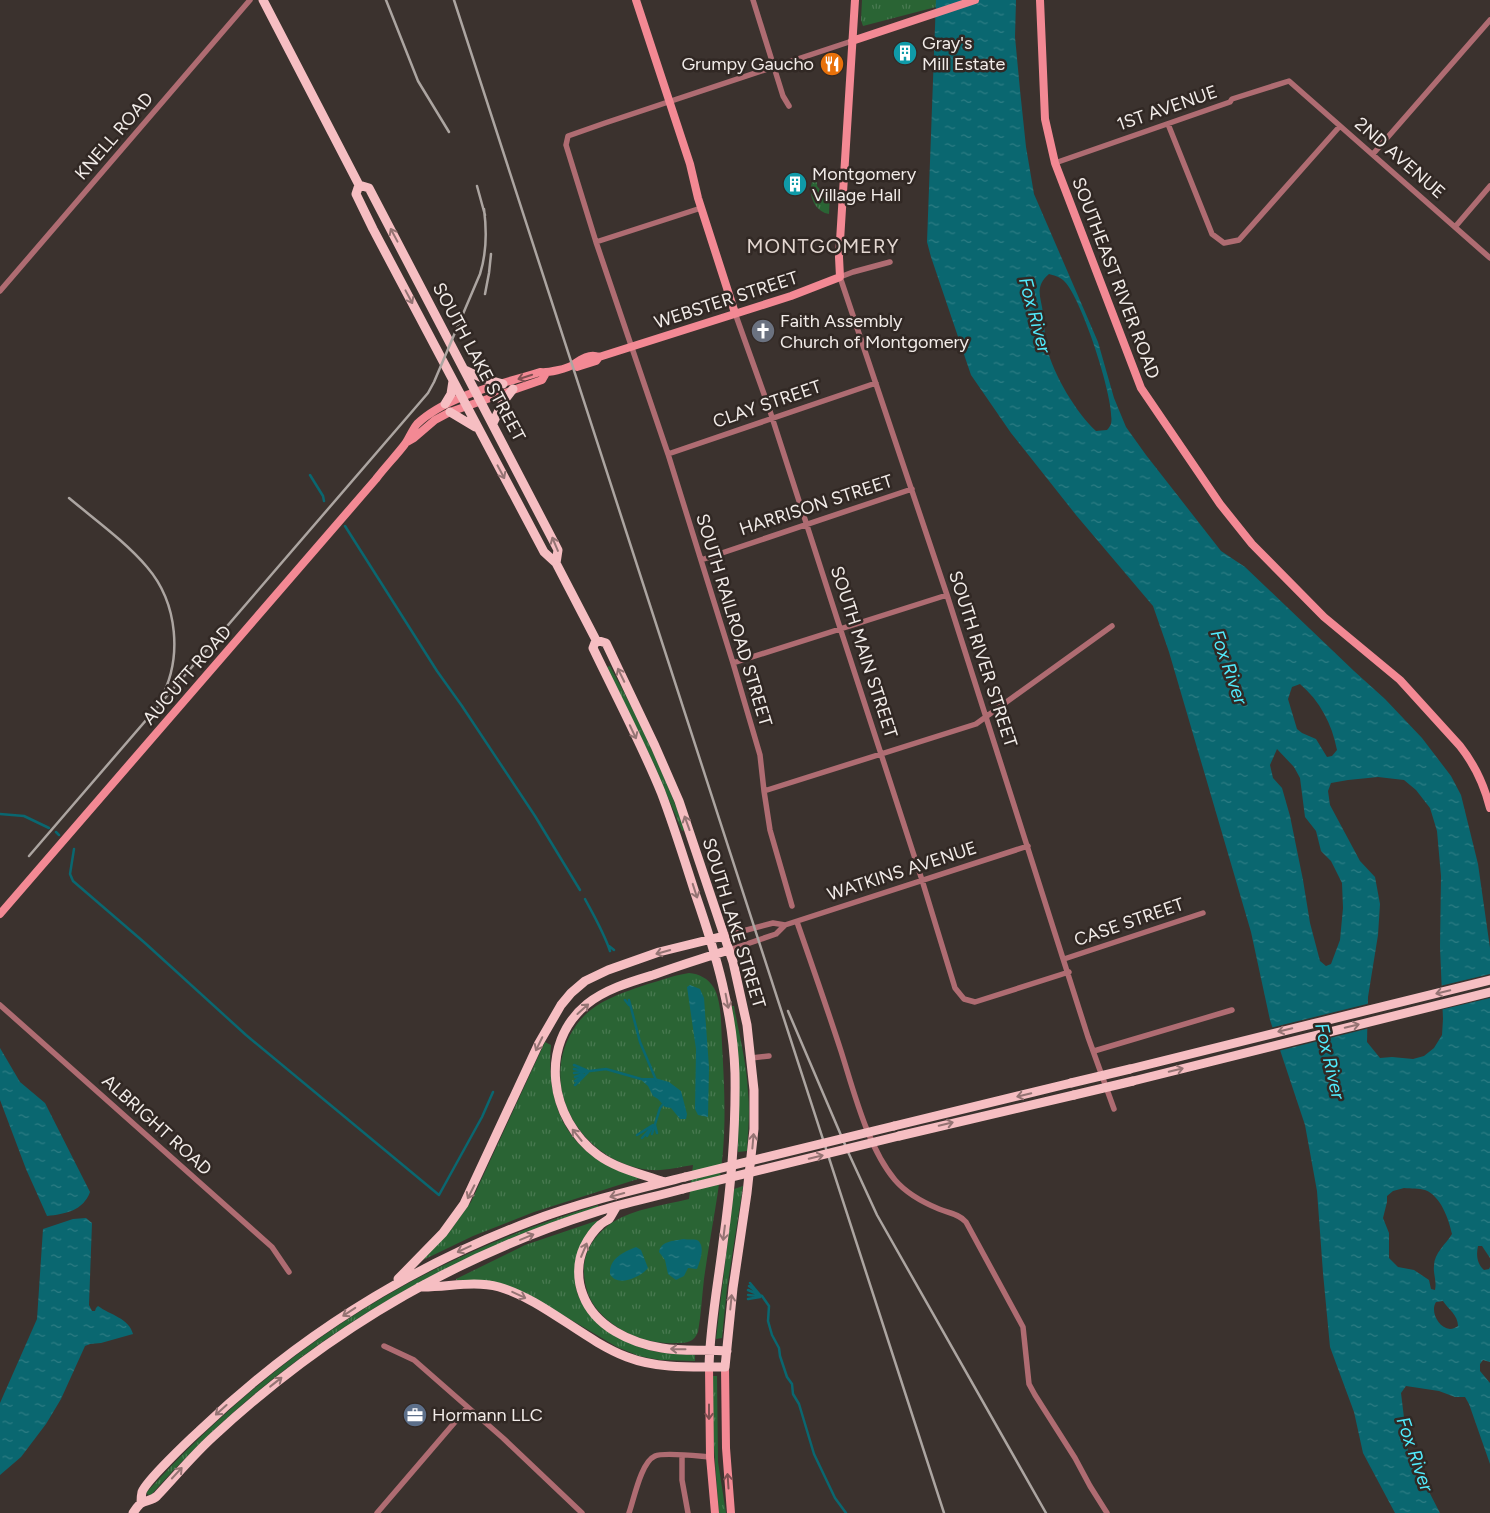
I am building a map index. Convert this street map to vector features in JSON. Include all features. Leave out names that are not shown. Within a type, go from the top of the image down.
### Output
[{"type":"main road","name":"SOUTH LAKE STREET","points":[[263,0],[359,185],[356,194],[478,429],[544,552],[556,563],[596,640],[606,643],[666,770],[689,828],[729,950],[744,1006],[754,1090],[753,1141],[732,1288],[726,1367]]},
{"type":"main road","name":"SOUTH LAKE STREET","points":[[359,185],[369,188],[465,370],[558,550],[556,563]]},
{"type":"main road","points":[[465,370],[503,384]]},
{"type":"main road","points":[[453,381],[448,408],[478,429]]},
{"type":"main road","points":[[492,423],[503,402],[514,389]]},
{"type":"main road","name":"SOUTH LAKE STREET","points":[[596,640],[593,648],[662,795],[710,939],[722,979],[730,1019],[735,1091],[734,1138],[730,1193],[709,1367]]},
{"type":"main road","points":[[391,1286],[443,1233],[464,1204],[539,1043],[566,999],[585,981],[594,976],[660,952],[724,936]]},
{"type":"main road","points":[[664,1182],[614,1165],[598,1155],[580,1138],[565,1118],[558,1097],[555,1072],[559,1046],[565,1031],[574,1017],[601,994],[625,984],[729,950]]},
{"type":"main road","points":[[141,1503],[142,1491],[183,1446],[231,1401],[300,1345],[391,1286],[469,1247],[530,1222],[574,1207],[664,1182],[1490,980]]},
{"type":"main road","points":[[133,1513],[141,1503],[154,1498],[212,1437],[268,1388],[320,1348],[378,1310],[419,1287],[507,1245],[557,1225],[617,1206],[684,1189],[1490,992]]},
{"type":"main road","points":[[617,1206],[608,1219],[590,1236],[580,1257],[579,1279],[585,1301],[593,1312],[605,1325],[638,1342],[664,1349],[727,1351]]},
{"type":"main road","points":[[419,1287],[434,1288],[467,1284],[498,1287],[520,1295],[625,1356],[641,1362],[658,1365],[726,1367]]},
{"type":"street","name":"KNELL ROAD","points":[[0,291],[250,0]]},
{"type":"street","points":[[636,0],[690,164],[701,208],[736,313]]},
{"type":"street","points":[[752,0],[783,96],[789,106]]},
{"type":"street","points":[[840,277],[839,257],[854,0]]},
{"type":"street","points":[[669,102],[975,0]]},
{"type":"street","name":"SOUTHEAST RIVER ROAD","points":[[1040,0],[1045,119],[1055,164],[1141,388],[1220,504],[1252,544],[1324,617],[1400,680],[1467,756],[1488,789],[1490,808]]},
{"type":"street","points":[[1373,154],[1490,20]]},
{"type":"street","name":"1ST AVENUE","points":[[1055,164],[1230,102],[1232,99],[1289,81]]},
{"type":"street","name":"2ND AVENUE","points":[[1289,81],[1490,258]]},
{"type":"street","name":"SOUTH RAILROAD STREET","points":[[669,102],[568,136],[566,145],[596,242],[668,454],[733,663],[760,755],[770,830],[792,906]]},
{"type":"street","points":[[1168,124],[1212,234],[1224,243],[1239,240],[1340,126]]},
{"type":"street","points":[[1455,227],[1490,186]]},
{"type":"street","points":[[596,242],[701,208]]},
{"type":"street","name":"WEBSTER STREET","points":[[479,397],[503,384],[540,372],[546,373],[574,365],[577,367],[590,363],[596,361],[599,357],[791,296],[853,272],[890,262]]},
{"type":"street","name":"SOUTH RIVER STREET","points":[[840,277],[947,594],[1114,1109]]},
{"type":"street","name":"SOUTH MAIN STREET","points":[[736,313],[841,629],[922,880],[954,988],[964,999]]},
{"type":"street","name":"WEBSTER STREET","points":[[396,454],[407,442],[448,408],[464,401],[542,380],[546,373]]},
{"type":"street","name":"CLAY STREET","points":[[668,454],[876,383]]},
{"type":"street","name":"AUCUTT ROAD","points":[[0,914],[396,454]]},
{"type":"street","name":"HARRISON STREET","points":[[701,560],[912,489]]},
{"type":"street","points":[[733,663],[947,594]]},
{"type":"street","points":[[764,791],[976,724],[1112,626]]},
{"type":"street","name":"WATKINS AVENUE","points":[[724,936],[773,923],[786,925],[797,922],[1028,846]]},
{"type":"street","name":"CASE STREET","points":[[1064,959],[1203,913]]},
{"type":"street","points":[[797,922],[862,1117],[878,1154],[894,1179],[906,1192],[938,1208],[962,1217],[966,1222],[1023,1327],[1029,1384],[1107,1513]]},
{"type":"street","name":"WATKINS AVENUE","points":[[729,950],[776,934],[786,925]]},
{"type":"street","name":"CASE STREET","points":[[964,999],[975,1002],[1068,972]]},
{"type":"street","name":"ALBRIGHT ROAD","points":[[0,1005],[272,1247],[289,1272]]},
{"type":"street","points":[[1094,1051],[1232,1010]]},
{"type":"street","points":[[751,1058],[769,1056]]},
{"type":"street","points":[[384,1346],[414,1360],[509,1444],[582,1513]]},
{"type":"street","name":"SOUTH LAKE STREET","points":[[709,1367],[710,1456],[715,1513]]},
{"type":"street","name":"SOUTH LAKE STREET","points":[[726,1367],[726,1448],[731,1513]]},
{"type":"street","points":[[377,1513],[467,1408]]},
{"type":"street","points":[[629,1512],[643,1471],[651,1459],[661,1455],[710,1456]]},
{"type":"street","points":[[682,1456],[682,1480],[688,1513]]},
{"type":"green space","points":[[862,0],[936,0],[936,7],[863,26],[861,20]]},
{"type":"green space","points":[[820,172],[824,172],[824,175],[817,179],[817,186],[822,192],[830,193],[829,214],[817,208],[811,196],[812,182]]},
{"type":"green space","points":[[610,666],[650,747],[685,830],[682,831],[655,766],[607,667]]},
{"type":"green space","points":[[689,973],[700,976],[709,982],[717,994],[720,1008],[725,1111],[724,1138],[698,1332],[690,1341],[666,1343],[644,1339],[622,1330],[596,1308],[588,1293],[585,1282],[585,1258],[594,1240],[602,1230],[613,1222],[640,1211],[689,1199],[693,1165],[651,1170],[626,1164],[604,1153],[586,1137],[572,1117],[563,1095],[560,1071],[565,1047],[577,1024],[592,1009],[628,991]]},
{"type":"green space","points":[[732,1006],[734,1006],[744,1060],[749,1100],[747,1151],[738,1152],[739,1068]]},
{"type":"green space","points":[[545,1042],[551,1045],[550,1070],[553,1092],[559,1113],[568,1131],[581,1146],[597,1159],[617,1170],[641,1178],[534,1212],[473,1236],[423,1260],[448,1234],[471,1202]]},
{"type":"green space","points":[[743,1186],[727,1288],[722,1338],[716,1339],[734,1189]]},
{"type":"green space","points":[[598,1205],[598,1207],[533,1230],[471,1257],[411,1287],[354,1321],[300,1358],[247,1400],[198,1446],[150,1496],[146,1493],[195,1442],[245,1396],[297,1355],[351,1317],[408,1284],[467,1254],[531,1228]]},
{"type":"green space","points":[[599,1220],[594,1225],[580,1258],[575,1276],[576,1290],[590,1315],[613,1334],[627,1342],[658,1352],[695,1355],[695,1361],[660,1360],[639,1356],[617,1347],[546,1305],[487,1281],[456,1280],[525,1245]]},
{"type":"green space","points":[[713,1376],[717,1376],[718,1462],[726,1513],[719,1513],[713,1435]]},
{"type":"water","name":"Fox River","points":[[936,0],[1016,0],[1015,37],[1026,147],[1034,194],[1098,342],[1114,398],[1126,427],[1221,551],[1245,567],[1385,699],[1422,738],[1451,776],[1461,795],[1478,864],[1490,948],[1490,1258],[1482,1246],[1478,1246],[1477,1253],[1478,1262],[1482,1268],[1484,1270],[1490,1267],[1490,1362],[1483,1360],[1480,1364],[1480,1371],[1490,1383],[1490,1464],[1465,1397],[1455,1397],[1439,1391],[1406,1386],[1401,1393],[1408,1451],[1440,1513],[1395,1513],[1363,1453],[1354,1412],[1330,1347],[1317,1191],[1305,1125],[1270,1020],[1251,932],[1169,652],[1153,606],[1076,515],[1011,433],[971,375],[927,242]],"holes":[[[1049,274],[1063,280],[1070,289],[1087,325],[1108,394],[1111,424],[1107,430],[1096,431],[1081,415],[1055,370],[1047,348],[1040,297],[1041,283]],[[1300,684],[1314,698],[1332,731],[1337,750],[1332,756],[1327,757],[1316,739],[1297,729],[1288,699],[1292,687]],[[1277,749],[1294,767],[1300,778],[1305,817],[1316,831],[1321,851],[1331,861],[1342,883],[1343,908],[1340,940],[1331,964],[1326,966],[1320,961],[1310,923],[1290,816],[1282,788],[1273,778],[1270,765]],[[1378,777],[1404,780],[1416,790],[1430,808],[1437,831],[1441,876],[1442,1035],[1434,1048],[1424,1056],[1413,1059],[1380,1058],[1367,1042],[1368,997],[1378,935],[1380,904],[1375,877],[1360,861],[1330,805],[1328,791],[1331,783]],[[1404,1188],[1423,1189],[1436,1197],[1440,1203],[1449,1222],[1452,1234],[1438,1253],[1435,1261],[1435,1290],[1431,1289],[1429,1280],[1414,1270],[1398,1267],[1389,1258],[1389,1233],[1383,1218],[1387,1196],[1393,1191]],[[1443,1301],[1455,1316],[1458,1326],[1450,1329],[1442,1326],[1436,1318],[1434,1306],[1436,1302]]]},
{"type":"water","points":[[690,985],[700,989],[704,998],[709,1067],[708,1117],[698,1115],[695,1109],[696,1049],[687,987]]},
{"type":"water","points":[[0,1048],[20,1082],[45,1103],[90,1192],[83,1203],[73,1210],[47,1216],[26,1169],[0,1100]]},
{"type":"water","points":[[639,1078],[655,1078],[669,1082],[681,1091],[687,1114],[686,1119],[680,1119],[671,1108],[665,1107],[653,1096],[648,1086]]},
{"type":"water","points":[[86,1218],[92,1223],[89,1305],[92,1311],[95,1311],[98,1306],[123,1320],[128,1324],[133,1334],[85,1346],[61,1399],[46,1424],[21,1457],[0,1475],[0,1403],[37,1319],[43,1229],[73,1219]]},
{"type":"water","points":[[684,1239],[700,1242],[701,1258],[697,1269],[688,1268],[684,1276],[676,1280],[668,1274],[665,1260],[659,1252],[660,1248],[665,1244]]},
{"type":"water","points":[[636,1247],[641,1250],[648,1268],[640,1275],[629,1280],[623,1281],[613,1278],[610,1274],[610,1269],[614,1260]]},
{"type":"pier","points":[[1490,974],[1490,998],[1440,1010],[1440,986]]},
{"type":"pier","points":[[1371,1003],[1370,1028],[1278,1051],[1270,1028]]},
{"type":"waterway","points":[[310,475],[324,501]]},
{"type":"waterway","points":[[345,526],[437,671],[535,816],[580,890]]},
{"type":"waterway","points":[[0,814],[24,816],[49,828]]},
{"type":"waterway","points":[[56,832],[59,835]]},
{"type":"waterway","points":[[74,849],[70,874],[73,881],[145,943],[246,1035],[439,1195],[482,1117],[493,1092]]},
{"type":"waterway","points":[[585,899],[610,951]]},
{"type":"waterway","points":[[609,946],[614,950]]},
{"type":"waterway","points":[[625,1000],[629,1005]]},
{"type":"waterway","points":[[629,1000],[640,1042],[656,1080]]},
{"type":"waterway","points":[[574,1065],[588,1071]]},
{"type":"waterway","points":[[574,1069],[585,1071]]},
{"type":"waterway","points":[[574,1073],[606,1069],[641,1079]]},
{"type":"waterway","points":[[575,1085],[588,1072]]},
{"type":"waterway","points":[[575,1077],[583,1074]]},
{"type":"waterway","points":[[575,1081],[584,1075]]},
{"type":"waterway","points":[[652,1134],[660,1108],[664,1103]]},
{"type":"waterway","points":[[637,1135],[653,1125]]},
{"type":"waterway","points":[[655,1125],[657,1133]]},
{"type":"waterway","points":[[642,1138],[652,1127]]},
{"type":"waterway","points":[[647,1136],[651,1129]]},
{"type":"waterway","points":[[750,1283],[760,1295]]},
{"type":"waterway","points":[[749,1286],[757,1292]]},
{"type":"waterway","points":[[748,1290],[762,1296],[769,1306],[768,1321],[772,1335],[779,1348],[787,1377],[792,1384],[793,1394],[799,1404],[814,1454],[835,1498],[846,1513]]},
{"type":"waterway","points":[[748,1295],[758,1296]]},
{"type":"waterway","points":[[748,1299],[760,1297]]},
{"type":"railway","points":[[386,0],[418,81],[449,132]]},
{"type":"railway","points":[[454,0],[944,1513]]},
{"type":"railway","points":[[477,186],[485,215]]},
{"type":"railway","points":[[29,856],[428,393],[480,274],[486,242],[484,209]]},
{"type":"railway","points":[[485,294],[491,254]]},
{"type":"railway","points":[[69,498],[139,558],[157,581],[165,597],[171,614],[174,649],[172,667],[160,700]]},
{"type":"railway","points":[[788,1011],[877,1215],[1046,1513]]},
{"type":"place","name":"Gray's Mill Estate","points":[[905,53]]},
{"type":"place","name":"Grumpy Gaucho","points":[[832,64]]},
{"type":"place","name":"Montgomery Village Hall","points":[[795,184]]},
{"type":"place","name":"Faith Assembly Church of Montgomery","points":[[763,331]]},
{"type":"place","name":"Hormann LLC","points":[[415,1415]]},
{"type":"district","name":"MONTGOMERY","points":[[823,246]]}]
